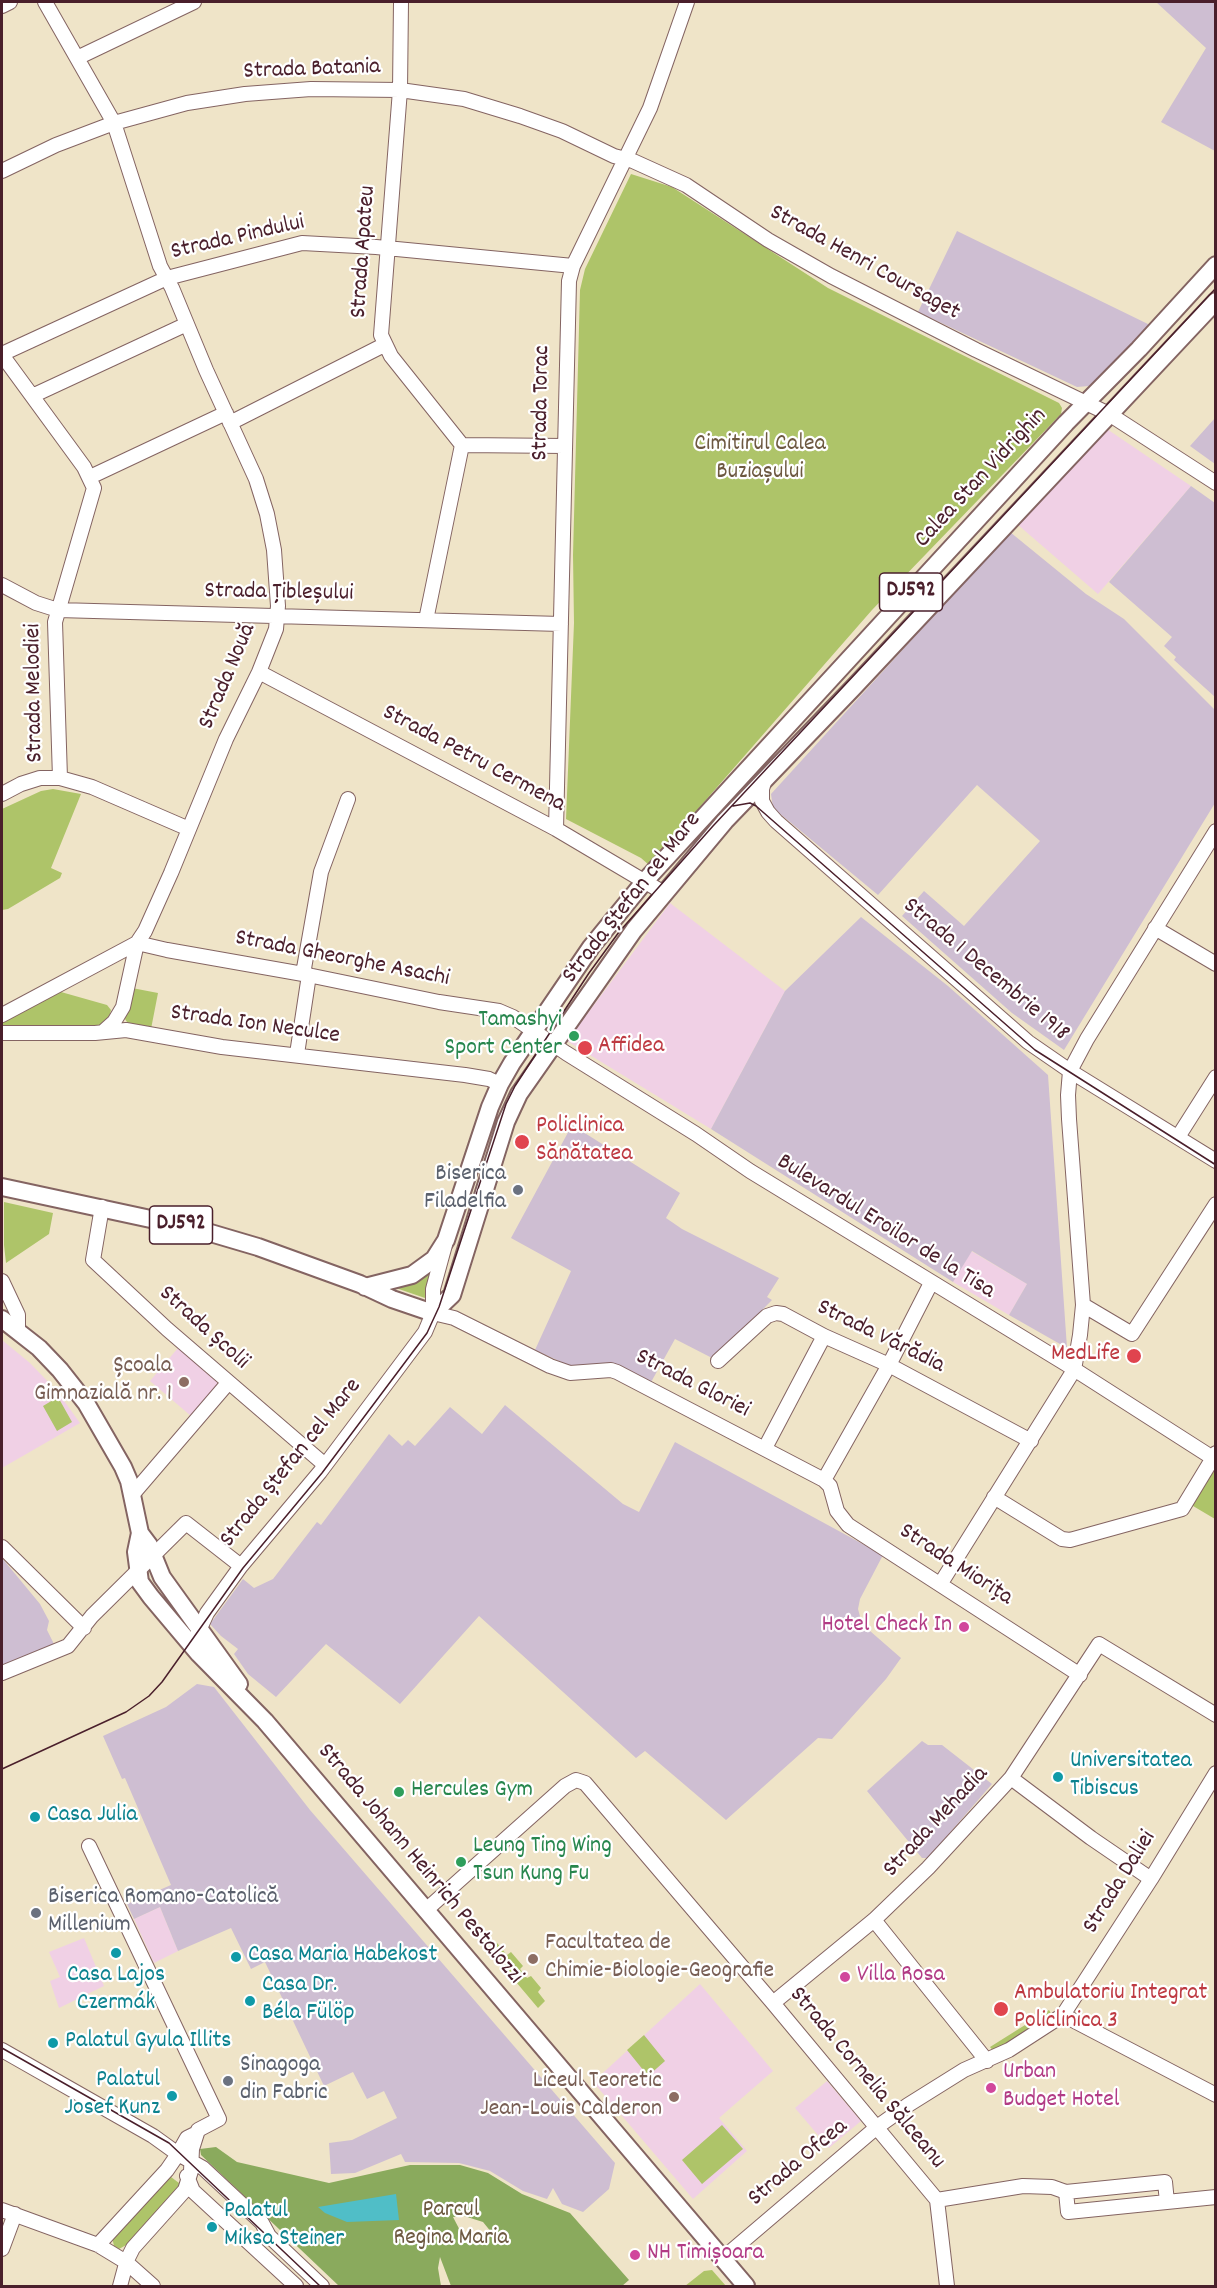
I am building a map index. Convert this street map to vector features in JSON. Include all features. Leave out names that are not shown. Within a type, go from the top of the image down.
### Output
[{"type":"main road","name":"Calea Stan Vidrighin","points":[[738,781],[1215,265]]},
{"type":"main road","name":"Calea Stan Vidrighin","points":[[764,782],[1215,301]]},
{"type":"main road","name":"Strada Ștefan cel Mare","points":[[446,1240],[490,1107],[500,1084],[591,947],[644,882],[738,781]]},
{"type":"main road","name":"Strada Ștefan cel Mare","points":[[433,1312],[452,1295],[482,1194],[512,1108],[525,1083],[634,930],[725,821],[764,782]]},
{"type":"main road","name":"DJ592","points":[[2,1187],[197,1229],[258,1247],[392,1299],[433,1312]]},
{"type":"main road","name":"DJ592","points":[[365,1287],[400,1280],[423,1269],[434,1259],[446,1240]]},
{"type":"main road","points":[[2,1319],[60,1370],[86,1403],[123,1467],[140,1533],[136,1552],[139,1569]]},
{"type":"main road","name":"Strada Johann Heinrich Pestalozzi","points":[[140,1533],[149,1545],[162,1577],[265,1721]]},
{"type":"main road","name":"Strada Johann Heinrich Pestalozzi","points":[[139,1569],[140,1582],[193,1647],[265,1721],[746,2286]]},
{"type":"street","points":[[2,6],[10,2]]},
{"type":"street","name":"Strada Nouă","points":[[45,2],[114,123],[160,266],[256,479],[267,514],[274,550],[278,617],[274,636],[226,739],[145,931],[137,943],[129,985],[120,1014]]},
{"type":"street","points":[[77,58],[194,2]]},
{"type":"street","name":"Strada Apateu","points":[[401,2],[400,90],[381,335],[384,345],[462,445]]},
{"type":"street","name":"Strada Torac","points":[[556,829],[569,281],[573,266],[650,108],[687,2]]},
{"type":"street","name":"Strada Batania","points":[[2,171],[56,145],[114,123],[186,103],[245,94],[311,89],[400,90],[464,99],[562,131],[625,159]]},
{"type":"street","name":"Strada Henri Coursaget","points":[[625,159],[686,185],[768,240],[831,276],[1109,414],[1215,483]]},
{"type":"street","name":"Strada Pindului","points":[[2,355],[167,278],[302,243],[388,248],[573,266]]},
{"type":"street","points":[[32,396],[187,324]]},
{"type":"street","points":[[2,355],[90,477],[228,418],[384,345]]},
{"type":"street","points":[[426,620],[462,445],[565,446]]},
{"type":"street","name":"Strada Melodiei","points":[[60,778],[55,622],[94,495],[90,477]]},
{"type":"street","name":"Strada Țibleșului","points":[[2,585],[46,607],[58,610],[561,624]]},
{"type":"street","name":"Strada Petru Cermena","points":[[259,672],[556,829],[664,893]]},
{"type":"street","points":[[2,794],[21,784],[40,778],[60,778],[92,787],[189,829]]},
{"type":"street","name":"Strada 1 Decembrie 1918","points":[[764,782],[762,801],[776,820],[1036,1048],[1215,1161]]},
{"type":"street","points":[[297,1054],[321,872],[348,799]]},
{"type":"street","points":[[941,1583],[1074,1370],[1083,1305],[1069,1119],[1070,1071],[1087,1039],[1215,831]]},
{"type":"street","points":[[1155,928],[1215,964]]},
{"type":"street","points":[[2,1015],[137,943]]},
{"type":"street","name":"Strada Gheorghe Asachi","points":[[137,943],[439,1002],[499,1011],[535,1030]]},
{"type":"street","points":[[22,1005],[19,1017],[29,1033]]},
{"type":"street","points":[[120,1014],[119,1021],[126,1030]]},
{"type":"street","points":[[104,1031],[120,1014]]},
{"type":"street","name":"Strada Ion Neculce","points":[[2,1033],[95,1033],[126,1030],[222,1047],[489,1078],[500,1084]]},
{"type":"street","name":"Bulevardul Eroilor de la Tisa","points":[[535,1030],[750,1171],[1214,1457]]},
{"type":"street","points":[[1178,1137],[1215,1077]]},
{"type":"street","points":[[1083,1305],[1132,1334],[1215,1204]]},
{"type":"street","name":"Strada Școlii","points":[[102,1207],[93,1260],[228,1383],[325,1464]]},
{"type":"street","name":"Strada Ștefan cel Mare","points":[[193,1647],[207,1613],[241,1566],[325,1464],[425,1332],[433,1312],[433,1289],[446,1240]]},
{"type":"street","points":[[2,1281],[18,1315],[18,1331]]},
{"type":"street","points":[[824,1480],[932,1283]]},
{"type":"street","name":"Strada Gloriei","points":[[433,1312],[454,1318],[550,1366],[568,1372],[611,1370],[617,1372],[824,1480]]},
{"type":"street","name":"Strada Vărădia","points":[[718,1361],[760,1321],[771,1314],[783,1314],[824,1336],[889,1365],[1030,1441]]},
{"type":"street","points":[[765,1448],[824,1336]]},
{"type":"street","points":[[132,1495],[228,1383]]},
{"type":"street","points":[[994,1497],[1062,1539],[1070,1540],[1182,1509],[1214,1457]]},
{"type":"street","name":"Strada Miorița","points":[[824,1480],[830,1486],[837,1511],[848,1525],[1080,1675]]},
{"type":"street","points":[[2,1673],[64,1649],[74,1641],[92,1616],[186,1523],[241,1566]]},
{"type":"street","points":[[2,1547],[84,1628]]},
{"type":"street","points":[[139,1569],[162,1577]]},
{"type":"street","name":"Strada Mehadia","points":[[773,2003],[874,1920],[928,1868],[1011,1778],[1099,1644],[1215,1715]]},
{"type":"street","name":"Strada Daliei","points":[[1063,2015],[1151,1879],[1215,1773]]},
{"type":"street","points":[[1011,1778],[1091,1838],[1151,1879]]},
{"type":"street","name":"Strada Cornelia Sălceanu","points":[[426,1910],[568,1784],[579,1780],[587,1784],[937,2200],[947,2286]]},
{"type":"street","points":[[89,1846],[219,2119],[202,2127],[191,2136],[166,2170],[98,2245]]},
{"type":"street","points":[[874,1920],[987,2061]]},
{"type":"street","points":[[1063,2015],[1215,2095]]},
{"type":"street","name":"Strada Ofcea","points":[[722,2259],[877,2127],[928,2091],[964,2070],[1009,2050],[1063,2015]]},
{"type":"street","points":[[2,2050],[207,2170],[262,2223],[269,2236],[322,2286]]},
{"type":"street","points":[[164,2143],[191,2136]]},
{"type":"street","points":[[120,2286],[126,2262],[133,2248],[183,2193],[192,2160],[191,2136]]},
{"type":"street","points":[[178,2154],[192,2191],[296,2286]]},
{"type":"street","points":[[937,2200],[1023,2186],[1052,2187],[1066,2192],[1165,2182],[1167,2202]]},
{"type":"street","points":[[1066,2192],[1068,2212],[1215,2197]]},
{"type":"street","points":[[2,2249],[8,2212],[98,2245],[126,2262],[153,2286]]},
{"type":"shaded area","points":[[1156,2],[1215,2],[1215,151],[1161,122],[1206,48]]},
{"type":"shaded area","points":[[957,231],[1150,325],[1089,386],[1077,387],[918,312]]},
{"type":"shaded area","points":[[1215,418],[1215,464],[1190,446]]},
{"type":"shaded area","points":[[1104,427],[1191,486],[1098,594],[1017,524]]},
{"type":"shaded area","points":[[1191,486],[1215,503],[1215,697],[1174,660],[1176,657],[1164,646],[1172,637],[1109,582]]},
{"type":"shaded area","points":[[1010,532],[1086,594],[1124,619],[1215,710],[1215,803],[1064,1050],[1012,1013],[902,916],[924,891],[964,926],[1040,841],[977,785],[878,895],[773,808],[771,794]]},
{"type":"shaded area","points":[[670,903],[785,991],[711,1129],[567,1041]]},
{"type":"shaded area","points":[[861,917],[948,986],[1048,1075],[1067,1348],[1009,1315],[1027,1284],[972,1251],[953,1282],[711,1129],[785,991]]},
{"type":"shaded area","points":[[572,1125],[680,1193],[666,1218],[682,1229],[779,1278],[767,1297],[772,1300],[714,1359],[675,1339],[650,1384],[611,1364],[572,1367],[535,1350],[571,1271],[511,1238]]},
{"type":"shaded area","points":[[971,1251],[1027,1284],[1009,1315],[953,1282]]},
{"type":"shaded area","points":[[2,1340],[30,1363],[57,1391],[80,1423],[2,1468]]},
{"type":"shaded area","name":"Școala Gimnazială nr. 1","points":[[178,1348],[219,1384],[191,1416],[150,1381]]},
{"type":"shaded area","points":[[505,1405],[623,1504],[639,1512],[675,1442],[883,1555],[860,1599],[858,1609],[861,1620],[870,1631],[901,1658],[886,1679],[832,1739],[818,1738],[726,1820],[645,1751],[636,1758],[479,1616],[400,1704],[326,1644],[276,1697],[248,1674],[234,1654],[238,1649],[210,1624],[243,1579],[254,1588],[273,1579],[317,1522],[321,1525],[389,1434],[402,1446],[408,1440],[415,1446],[450,1407],[482,1434]]},
{"type":"shaded area","points":[[2,1558],[40,1604],[49,1621],[47,1630],[54,1644],[2,1668]]},
{"type":"shaded area","points":[[197,1684],[214,1687],[310,1810],[615,2163],[609,2189],[583,2212],[562,2204],[553,2188],[547,2199],[523,2191],[490,2171],[459,2163],[405,2162],[401,2154],[355,2173],[331,2174],[329,2143],[352,2140],[397,2118],[384,2091],[367,2099],[353,2072],[324,2086],[265,1962],[251,1969],[231,1928],[178,1951],[160,1907],[134,1919],[127,1904],[171,1885],[125,1778],[122,1779],[103,1736],[166,1707]]},
{"type":"shaded area","points":[[922,1741],[928,1745],[942,1745],[992,1784],[928,1858],[922,1858],[867,1791]]},
{"type":"shaded area","points":[[160,1907],[178,1951],[154,1963],[134,1919]]},
{"type":"shaded area","points":[[84,1938],[104,1986],[59,2008],[50,1981],[60,1977],[49,1952]]},
{"type":"shaded area","name":"Liceul Teoretic Jean-Louis Calderon","points":[[700,1984],[773,2071],[719,2118],[747,2151],[693,2199],[593,2082]]},
{"type":"shaded area","points":[[827,2081],[861,2121],[829,2148],[795,2108]]},
{"type":"green space","name":"Cimitirul Calea Buziașului","points":[[631,174],[672,187],[828,288],[1059,403],[1062,408],[1061,414],[872,610],[649,865],[641,858],[566,819],[574,623],[573,555],[580,290],[585,269]]},
{"type":"green space","points":[[53,789],[81,794],[51,868],[62,873],[60,878],[8,909],[2,910],[2,809],[41,791]]},
{"type":"green space","points":[[132,988],[158,993],[151,1029],[129,1025],[125,1019]]},
{"type":"green space","points":[[61,992],[107,1005],[111,1010],[110,1014],[104,1023],[95,1028],[2,1029],[2,1020]]},
{"type":"green space","points":[[4,1202],[53,1213],[49,1234],[6,1263],[4,1245]]},
{"type":"green space","points":[[432,1268],[425,1298],[393,1287]]},
{"type":"green space","points":[[58,1397],[72,1422],[57,1431],[43,1406]]},
{"type":"green space","points":[[1215,1469],[1215,1519],[1188,1503]]},
{"type":"green space","points":[[497,1943],[507,1955],[511,1952],[523,1966],[520,1969],[527,1978],[531,1976],[541,1988],[538,1992],[545,2001],[538,2008],[489,1950]]},
{"type":"green space","points":[[1049,2010],[1053,2017],[995,2053],[990,2047]]},
{"type":"green space","points":[[644,2035],[665,2061],[648,2076],[627,2050]]},
{"type":"green space","points":[[722,2125],[743,2149],[702,2184],[682,2160]]},
{"type":"green space","name":"Parcul Regina Maria","points":[[216,2147],[237,2162],[329,2183],[410,2165],[460,2165],[488,2173],[522,2194],[570,2213],[629,2280],[622,2286],[451,2286],[440,2257],[438,2268],[441,2286],[339,2286],[201,2155],[200,2149]],"holes":[[[464,2216],[483,2222],[492,2233],[467,2244],[453,2217]]]},
{"type":"green space","points":[[171,2177],[179,2183],[178,2190],[128,2244],[119,2249],[114,2246],[112,2237],[166,2178]]},
{"type":"green space","points":[[712,2270],[726,2286],[685,2286],[704,2271]]},
{"type":"water","points":[[396,2194],[399,2220],[347,2222],[325,2213],[318,2207]]},
{"type":"tram line","points":[[2,1769],[126,1712],[149,1696],[162,1682],[243,1568],[322,1473],[427,1333],[439,1307],[506,1104],[515,1086],[589,973],[619,932],[713,826],[1216,288]]},
{"type":"tram line","points":[[733,806],[750,803],[756,806],[1035,1050],[1216,1165]]},
{"type":"tram line","points":[[2,2048],[169,2143],[320,2286]]},
{"type":"place","name":"Tamashyi Sport Center","points":[[574,1036]]},
{"type":"place","name":"Affidea","points":[[585,1048]]},
{"type":"place","name":"Policlinica Sănătatea","points":[[522,1142]]},
{"type":"place","name":"Biserica Filadelfia","points":[[518,1190]]},
{"type":"place","name":"MedLife","points":[[1134,1356]]},
{"type":"place","name":"Școala Gimnazială nr. 1","points":[[184,1382]]},
{"type":"place","name":"Hotel Check In","points":[[964,1627]]},
{"type":"place","name":"Universitatea Tibiscus","points":[[1058,1777]]},
{"type":"place","name":"Hercules Gym","points":[[399,1792]]},
{"type":"place","name":"Casa Julia","points":[[35,1817]]},
{"type":"place","name":"Leung Ting Wing Tsun Kung Fu","points":[[461,1862]]},
{"type":"place","name":"Biserica Romano-Catolică Millenium","points":[[36,1913]]},
{"type":"place","name":"Casa Lajos Czermák","points":[[116,1953]]},
{"type":"place","name":"Casa Maria Habekost","points":[[236,1957]]},
{"type":"place","name":"Facultatea de Chimie-Biologie-Geografie","points":[[533,1959]]},
{"type":"place","name":"Villa Rosa","points":[[845,1977]]},
{"type":"place","name":"Casa Dr. Béla Fülöp","points":[[250,2001]]},
{"type":"place","name":"Ambulatoriu Integrat Policlinica 3","points":[[1001,2009]]},
{"type":"place","name":"Palatul Gyula Illits","points":[[53,2043]]},
{"type":"place","name":"Sinagoga din Fabric","points":[[228,2081]]},
{"type":"place","name":"Urban Budget Hotel","points":[[991,2088]]},
{"type":"place","name":"Palatul Josef Kunz","points":[[172,2096]]},
{"type":"place","name":"Liceul Teoretic Jean-Louis Calderon","points":[[674,2097]]},
{"type":"place","name":"Palatul Miksa Steiner","points":[[212,2227]]},
{"type":"place","name":"NH Timișoara","points":[[635,2255]]}]
